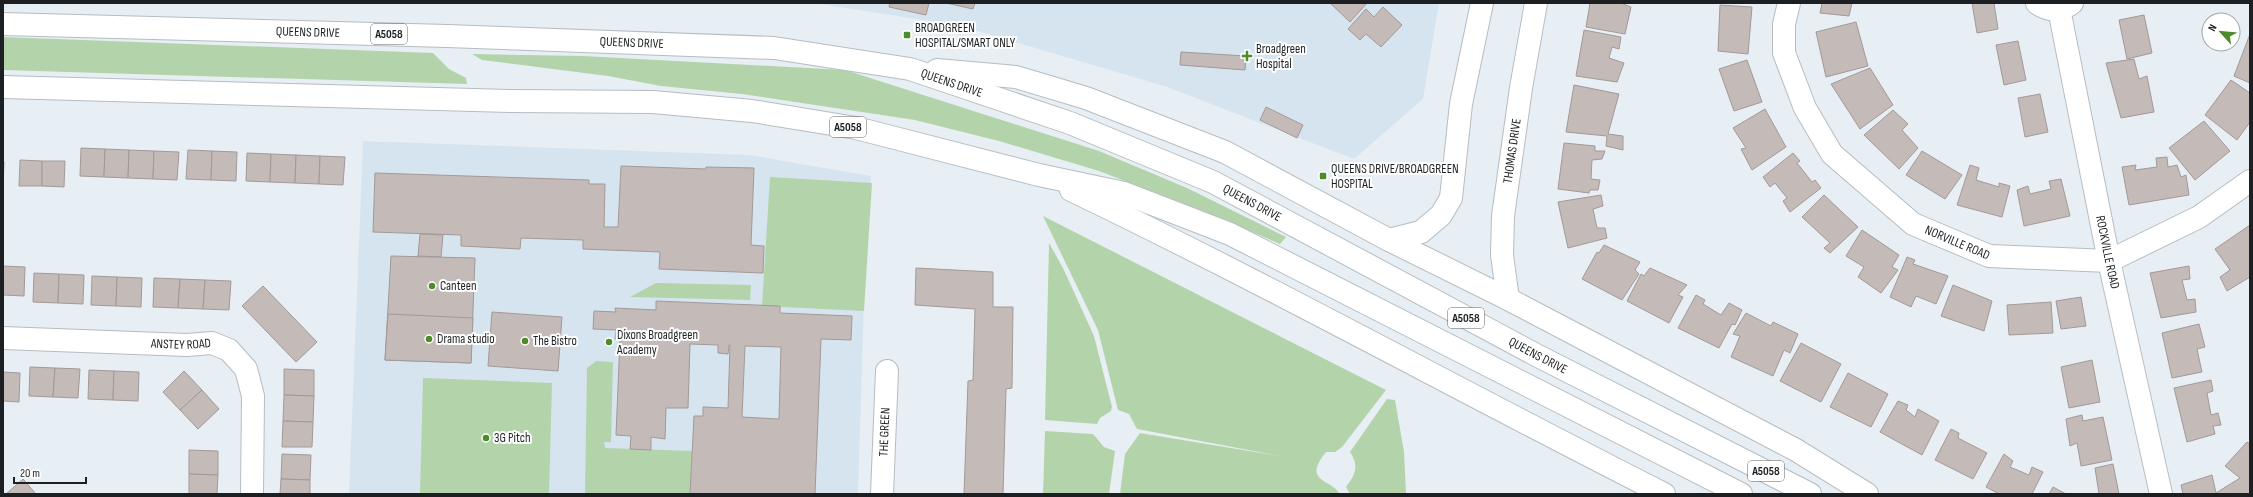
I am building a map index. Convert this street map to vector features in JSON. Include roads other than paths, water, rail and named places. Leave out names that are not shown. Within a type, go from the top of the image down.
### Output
[{"type":"main road","points":[[1389,240],[1421,232],[1441,214],[1451,198],[1461,104],[1482,3]]},
{"type":"main road","name":"THOMAS DRIVE","points":[[1508,299],[1502,255],[1503,216],[1521,88],[1536,3]]},
{"type":"main road","name":"NORVILLE ROAD","points":[[1789,3],[1784,24],[1784,53],[1805,108],[1832,154],[1913,224],[1990,256],[2109,262],[2199,217],[2250,181]]},
{"type":"main road","name":"ROCKVILLE ROAD","points":[[2037,3],[2043,7],[2065,6],[2109,262],[2161,494]]},
{"type":"main road","name":"QUEENS DRIVE","points":[[3,24],[447,36],[774,48],[910,69],[1070,122],[1213,182],[1538,356],[1810,494]]},
{"type":"main road","points":[[910,69],[971,72],[1016,77],[1086,98],[1225,152],[1389,240],[1508,299],[1796,450],[1867,494]]},
{"type":"main road","name":"A5058","points":[[3,87],[512,101],[653,102],[752,111],[856,128],[1039,174],[1124,193],[1230,234],[1741,494]]},
{"type":"main road","points":[[1039,174],[1188,246],[1530,427],[1664,494]]},
{"type":"main road","name":"ANSTEY ROAD","points":[[3,338],[187,345],[212,343],[228,350],[246,369],[254,396],[252,494]]},
{"type":"main road","name":"THE GREEN","points":[[882,494],[887,371]]},
{"type":"main road","points":[[1825,467],[1835,494]]},
{"type":"place","name":"BROADGREEN HOSPITAL/SMART ONLY","points":[[907,35]]},
{"type":"place","name":"Broadgreen Hospital","points":[[1247,56]]},
{"type":"place","name":"QUEENS DRIVE/BROADGREEN HOSPITAL","points":[[1323,176]]},
{"type":"place","name":"Canteen","points":[[432,286]]},
{"type":"place","name":"Drama studio","points":[[429,339]]},
{"type":"place","name":"The Bistro","points":[[525,341]]},
{"type":"place","name":"Dixons Broadgreen Academy","points":[[609,342]]},
{"type":"place","name":"3G Pitch","points":[[486,438]]}]
